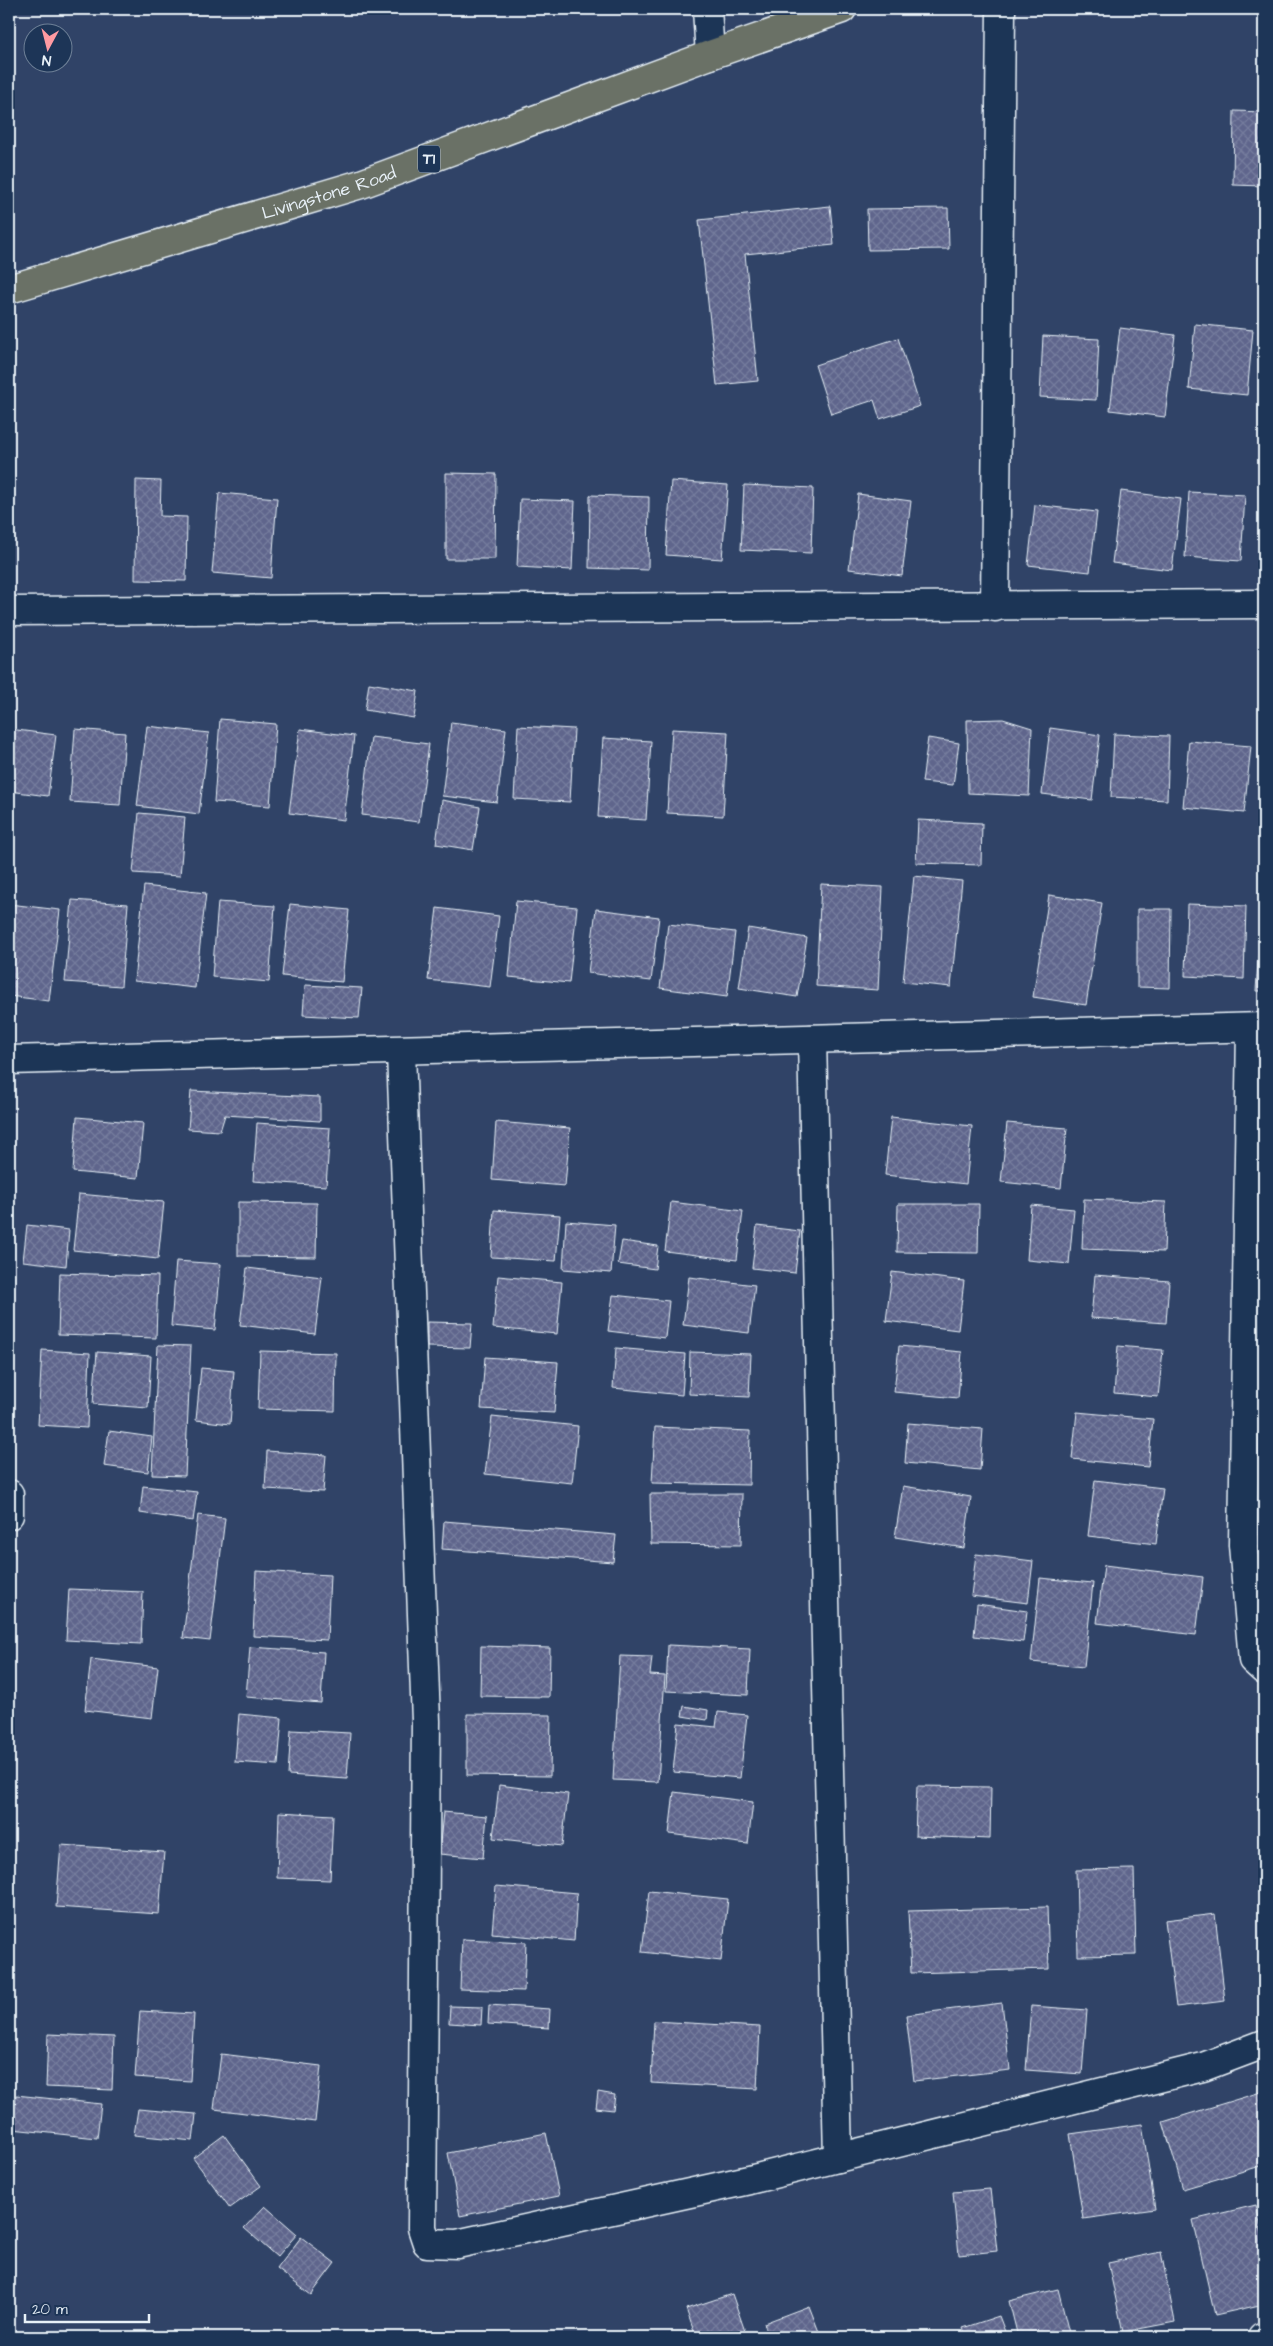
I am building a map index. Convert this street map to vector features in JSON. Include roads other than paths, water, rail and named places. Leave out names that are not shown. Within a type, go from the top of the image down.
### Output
[{"type":"highway","name":"Livingstone Road","points":[[9,289],[360,184],[710,55],[842,9]]},
{"type":"street","points":[[707,9],[710,55]]},
{"type":"street","points":[[995,607],[1001,9]]},
{"type":"street","points":[[9,611],[1264,604]]},
{"type":"street","points":[[9,1060],[401,1052],[1258,1028],[1243,1545],[1252,1660],[1264,1670]]},
{"type":"street","points":[[812,1039],[838,2158]]},
{"type":"street","points":[[401,1052],[426,1721],[422,2228],[427,2244],[457,2244],[749,2180],[1203,2067],[1264,2044]]},
{"type":"street","points":[[9,1494],[9,1515]]}]
